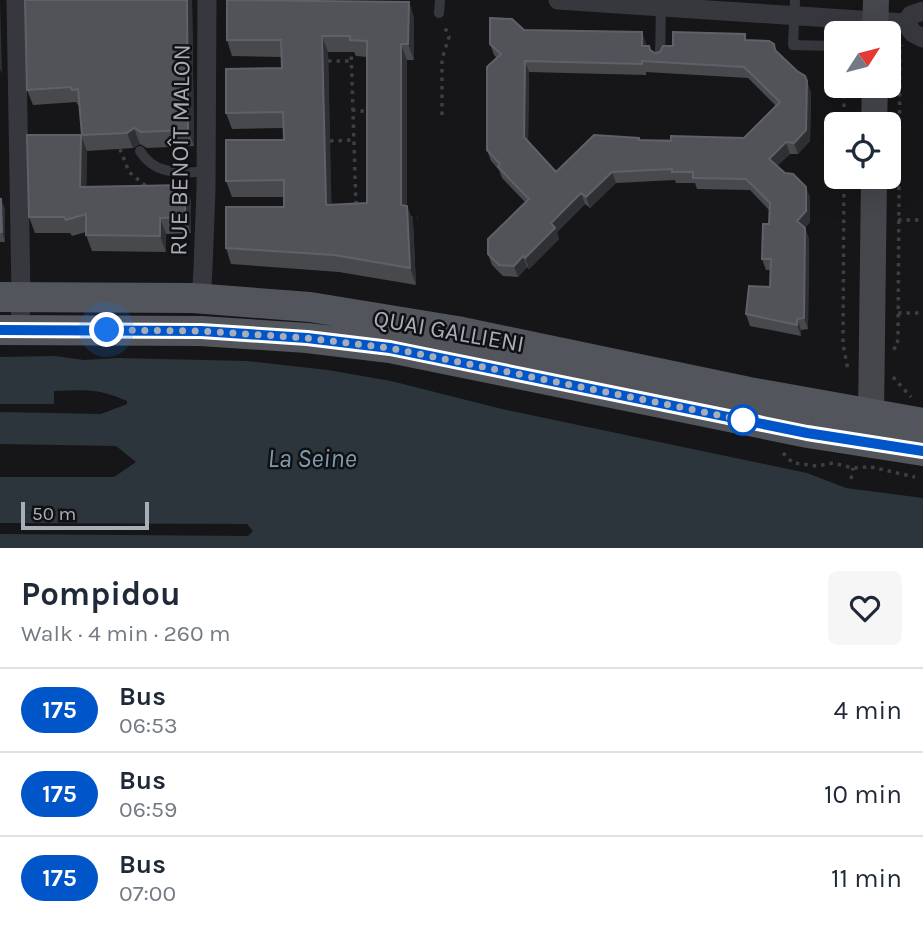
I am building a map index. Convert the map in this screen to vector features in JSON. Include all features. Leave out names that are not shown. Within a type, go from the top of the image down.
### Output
[{"type":"main road","name":"QUAI GALLIENI","points":[[11,297],[193,298],[310,307],[457,331],[867,451]]},
{"type":"main road","name":"QUAI GALLIENI","points":[[10,330],[201,331],[307,338],[390,348],[771,426],[867,451]]},
{"type":"main road","points":[[867,451],[918,411]]},
{"type":"main road","points":[[867,451],[919,464]]},
{"type":"street","points":[[11,297],[16,0]]},
{"type":"street","name":"RUE BENOÎT MALON","points":[[193,298],[202,286],[207,172],[207,0]]},
{"type":"street","points":[[558,0],[794,7],[876,18],[912,32],[911,15],[923,11]]},
{"type":"street","points":[[867,451],[874,189]]},
{"type":"street","name":"QUAI GALLIENI","points":[[10,330],[11,297]]},
{"type":"lane","points":[[439,13],[440,0]]},
{"type":"lane","points":[[660,57],[661,4]]},
{"type":"lane","points":[[794,7],[793,45],[824,46]]},
{"type":"lane","points":[[140,151],[147,163],[166,172],[207,172]]},
{"type":"path","points":[[439,13],[449,37],[442,59],[442,115]]},
{"type":"path","points":[[890,351],[897,347],[900,50],[912,32]]},
{"type":"path","points":[[351,37],[355,207],[362,212]]},
{"type":"path","points":[[328,61],[351,61]]},
{"type":"path","points":[[352,110],[373,112]]},
{"type":"path","points":[[330,141],[353,140]]},
{"type":"path","points":[[844,189],[843,344],[848,370]]},
{"type":"path","points":[[406,218],[418,218]]},
{"type":"path","points":[[898,220],[923,220]]},
{"type":"path","points":[[898,313],[923,313]]},
{"type":"path","points":[[889,373],[918,411]]},
{"type":"path","points":[[778,447],[793,463],[817,466],[867,451],[919,464]]},
{"type":"path","points":[[851,479],[867,451]]},
{"type":"water","name":"La Seine","points":[[55,356],[84,360],[118,358],[247,361],[328,370],[391,381],[502,409],[807,473],[846,488],[923,498],[923,548],[0,548],[0,534],[248,536],[253,531],[247,524],[0,523],[0,477],[114,477],[136,462],[116,446],[0,444],[0,412],[101,414],[127,404],[127,401],[107,394],[83,390],[54,391],[54,404],[0,404],[0,357]]},
{"type":"building","points":[[25,0],[187,0],[188,130],[141,132],[134,128],[127,133],[82,135],[78,89],[72,90],[71,87],[27,90]]},
{"type":"building","points":[[227,0],[409,2],[408,44],[401,44],[401,205],[407,206],[410,268],[334,255],[226,248],[226,207],[284,207],[284,180],[226,181],[226,140],[284,140],[283,112],[226,113],[226,69],[282,68],[281,40],[227,40]],"holes":[[[322,36],[350,36],[350,40],[367,41],[367,203],[326,205]]]},
{"type":"building","points":[[490,18],[512,19],[524,30],[642,32],[642,46],[649,46],[655,53],[660,52],[663,46],[673,46],[673,32],[745,34],[745,40],[769,41],[774,44],[775,50],[805,76],[807,81],[806,130],[794,143],[786,142],[769,159],[785,173],[793,174],[806,187],[806,211],[797,221],[805,228],[804,318],[797,319],[797,325],[746,314],[749,286],[770,287],[771,259],[762,259],[763,224],[769,224],[770,203],[746,179],[693,178],[693,172],[672,172],[672,169],[612,172],[586,197],[581,193],[551,223],[555,228],[525,258],[523,256],[514,266],[499,265],[488,254],[488,239],[529,199],[498,167],[500,164],[487,150],[487,67],[501,54],[490,44]],"holes":[[[525,61],[642,64],[642,61],[744,67],[780,102],[744,138],[671,136],[671,141],[594,135],[556,172],[524,137]]]},
{"type":"building","points":[[27,135],[81,135],[80,187],[185,185],[185,217],[160,218],[160,236],[86,235],[86,214],[66,220],[64,217],[29,217]]},
{"type":"building","points":[[1,199],[2,232],[0,232]]},
{"type":"bus line","name":"175","points":[[0,330],[201,331],[307,338],[390,348],[807,433],[923,451]]},
{"type":"route","points":[[107,330],[201,331],[307,338],[390,348],[748,421],[743,420]]}]
